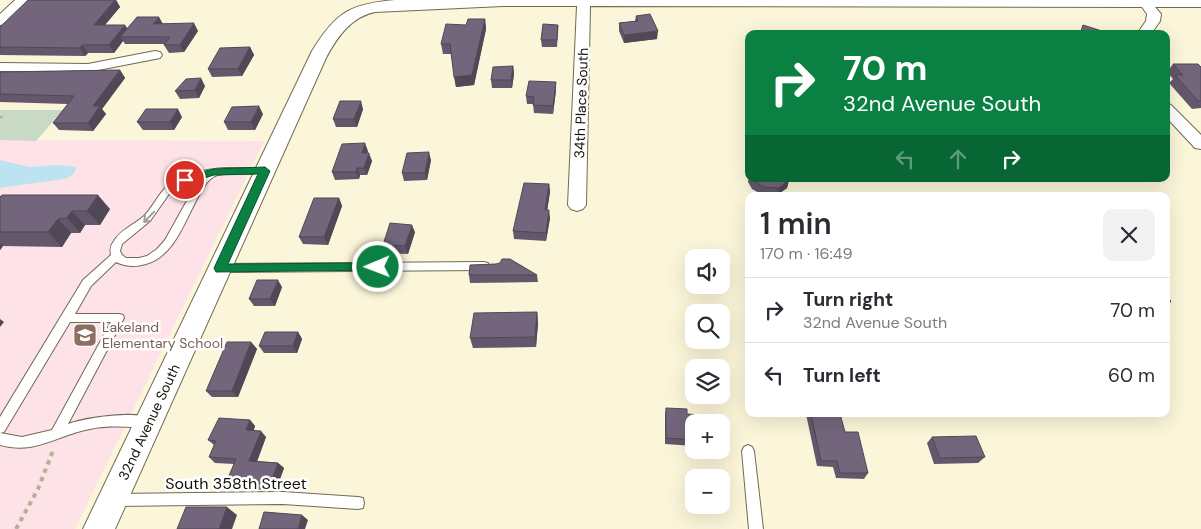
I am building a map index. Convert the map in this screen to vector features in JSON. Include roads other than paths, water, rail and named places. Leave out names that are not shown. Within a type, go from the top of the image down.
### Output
[{"type":"street","points":[[0,21],[23,0]]},
{"type":"street","points":[[513,1],[1145,1],[1201,3]]},
{"type":"street","name":"32nd Avenue South","points":[[99,529],[322,49],[344,21],[361,9],[388,2],[513,1]]},
{"type":"street","points":[[1145,1],[1154,14],[1153,21],[1147,30]]},
{"type":"street","name":"34th Place South","points":[[577,205],[584,2]]},
{"type":"street","points":[[0,68],[88,68],[155,55]]},
{"type":"street","points":[[1170,112],[1201,144]]},
{"type":"lane","points":[[23,0],[31,0]]},
{"type":"lane","points":[[214,172],[201,183],[162,251],[138,262],[122,260],[117,256],[115,249],[118,242],[147,220],[166,192],[185,180],[214,172],[265,171]]},
{"type":"lane","points":[[0,428],[87,283],[117,256]]},
{"type":"lane","points":[[220,268],[497,266]]},
{"type":"lane","points":[[59,433],[119,318],[67,318]]},
{"type":"lane","points":[[0,439],[22,444],[49,438],[81,425],[97,422],[149,422]]},
{"type":"lane","points":[[748,451],[756,529]]},
{"type":"lane","name":"South 358th Street","points":[[113,500],[283,498],[358,503]]},
{"type":"water","points":[[0,160],[29,167],[57,165],[76,167],[72,174],[64,179],[0,188]]},
{"type":"place","name":"Lakeland Elementary School","points":[[85,335]]}]
